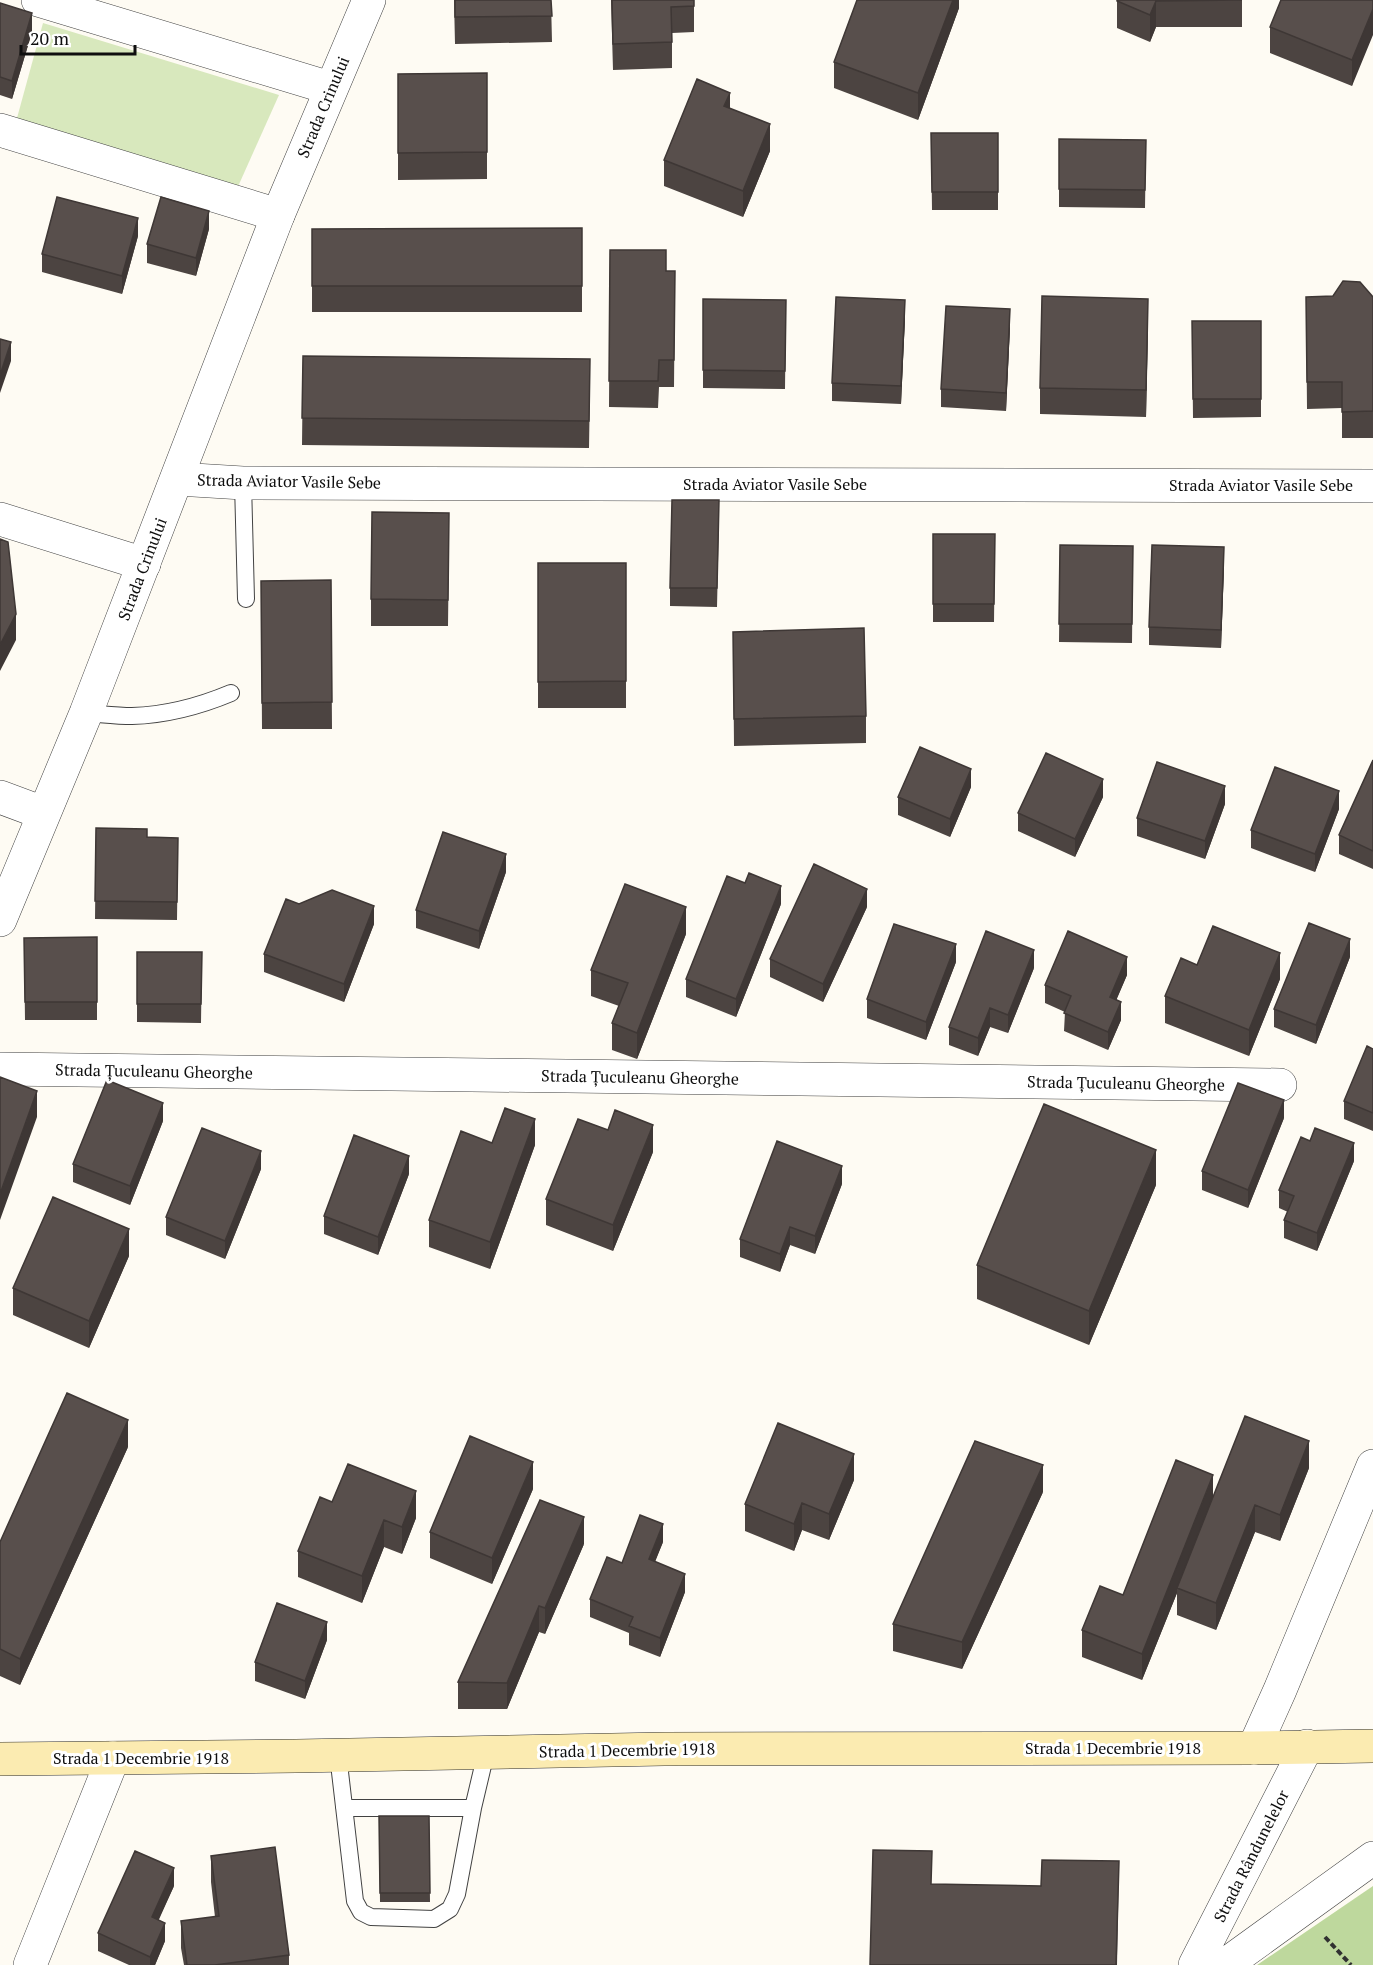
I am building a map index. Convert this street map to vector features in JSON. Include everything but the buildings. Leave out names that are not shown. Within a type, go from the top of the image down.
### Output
[{"type":"main road","name":"Strada 1 Decembrie 1918","points":[[0,1759],[676,1749],[1373,1746]]},
{"type":"street","points":[[38,0],[330,88]]},
{"type":"street","name":"Strada Crinului","points":[[0,920],[86,713],[278,215],[369,0]]},
{"type":"street","points":[[0,130],[278,215]]},
{"type":"street","name":"Strada Aviator Vasile Sebe","points":[[177,479],[243,483],[1373,486]]},
{"type":"street","points":[[0,519],[144,564]]},
{"type":"street","points":[[0,797],[43,813]]},
{"type":"street","name":"Strada Țuculeanu Gheorghe","points":[[0,1069],[1280,1085]]},
{"type":"street","points":[[1254,1748],[1373,1466]]},
{"type":"street","name":"Strada Rândunelelor","points":[[1195,1965],[1307,1746]]},
{"type":"street","points":[[30,1965],[112,1758]]},
{"type":"street","points":[[1225,1965],[1373,1858]]},
{"type":"lane","points":[[243,483],[246,599]]},
{"type":"lane","points":[[86,713],[132,716],[168,712],[190,708],[231,693]]},
{"type":"lane","points":[[338,1755],[355,1901],[361,1912],[371,1917],[434,1919],[450,1909],[458,1894],[473,1808],[486,1753]]},
{"type":"lane","points":[[344,1808],[473,1808]]},
{"type":"green space","points":[[43,23],[279,95],[236,191],[17,118]]},
{"type":"green space","points":[[1373,1886],[1373,1965],[1257,1965]]}]
